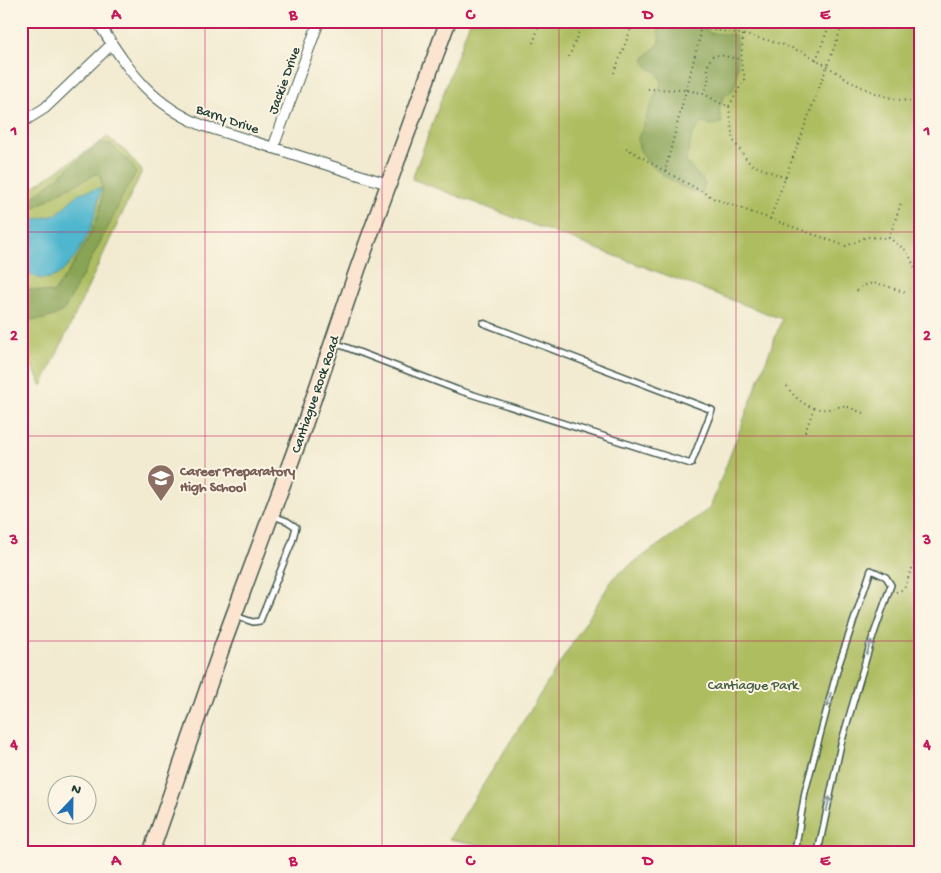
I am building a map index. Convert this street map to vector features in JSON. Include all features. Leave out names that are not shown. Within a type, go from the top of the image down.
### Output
[{"type":"main road","name":"Cantiague Rock Road","points":[[151,852],[270,515],[303,429],[388,184],[448,21]]},
{"type":"street","name":"Barry Drive","points":[[97,21],[130,72],[142,86],[171,110],[204,126],[388,184]]},
{"type":"street","name":"Jackie Drive","points":[[273,148],[319,21]]},
{"type":"street","points":[[21,124],[44,108],[112,44]]},
{"type":"lane","points":[[332,342],[458,390],[692,464],[712,410],[483,323]]},
{"type":"lane","points":[[234,616],[253,622],[260,621],[292,542],[296,527],[287,521],[270,515]]},
{"type":"lane","points":[[795,852],[805,792],[838,667],[871,570],[886,577],[891,585],[870,645],[841,744],[818,852]]},
{"type":"path","points":[[533,43],[541,21]]},
{"type":"path","points":[[569,57],[583,21]]},
{"type":"path","points":[[614,74],[634,21]]},
{"type":"path","points":[[665,171],[700,36],[699,21]]},
{"type":"path","points":[[816,60],[831,21]]},
{"type":"path","points":[[770,219],[844,21]]},
{"type":"path","points":[[915,21],[920,22]]},
{"type":"path","points":[[699,28],[743,34],[774,41],[798,50],[874,93],[905,102],[920,102]]},
{"type":"path","points":[[743,34],[741,59],[745,78],[729,106],[733,140],[750,164],[786,178]]},
{"type":"path","points":[[703,94],[708,82],[706,73],[712,56],[720,54],[734,59],[741,59]]},
{"type":"path","points":[[648,89],[686,90],[703,94],[721,104],[729,106]]},
{"type":"path","points":[[626,148],[715,199],[846,246],[867,237],[889,238],[907,251],[916,270],[920,272]]},
{"type":"path","points":[[889,238],[901,203]]},
{"type":"path","points":[[857,291],[862,286],[874,282],[908,293]]},
{"type":"path","points":[[787,386],[791,394],[803,404],[814,408],[826,410],[844,406],[862,413]]},
{"type":"path","points":[[805,432],[814,408]]},
{"type":"path","points":[[888,595],[904,589],[920,548]]},
{"type":"green space","name":"Cantiague Park","points":[[470,21],[920,21],[920,852],[518,852],[449,839],[614,577],[710,508],[782,319],[412,179]]},
{"type":"green space","points":[[658,21],[696,21],[710,33],[735,35],[736,81],[731,92],[724,96],[719,109],[722,123],[714,125],[702,123],[692,135],[686,162],[705,183],[702,194],[683,187],[662,174],[644,157],[639,148],[638,137],[662,82],[657,72],[650,69],[644,62],[646,56],[660,43]]},
{"type":"green space","points":[[108,137],[125,151],[142,171],[42,386],[21,345],[21,195]]},
{"type":"green space","points":[[99,143],[111,144],[133,166],[136,173],[64,310],[43,319],[21,318],[21,281],[26,289],[53,293],[71,268],[90,235],[101,202],[102,187],[98,173],[60,192],[21,216],[21,202],[36,195]]},
{"type":"water","points":[[101,188],[95,216],[89,232],[74,259],[59,274],[51,278],[42,279],[29,273],[21,264],[21,227],[32,220],[56,215],[79,193]]},
{"type":"place","name":"Career Preparatory High School","points":[[161,502]]}]
